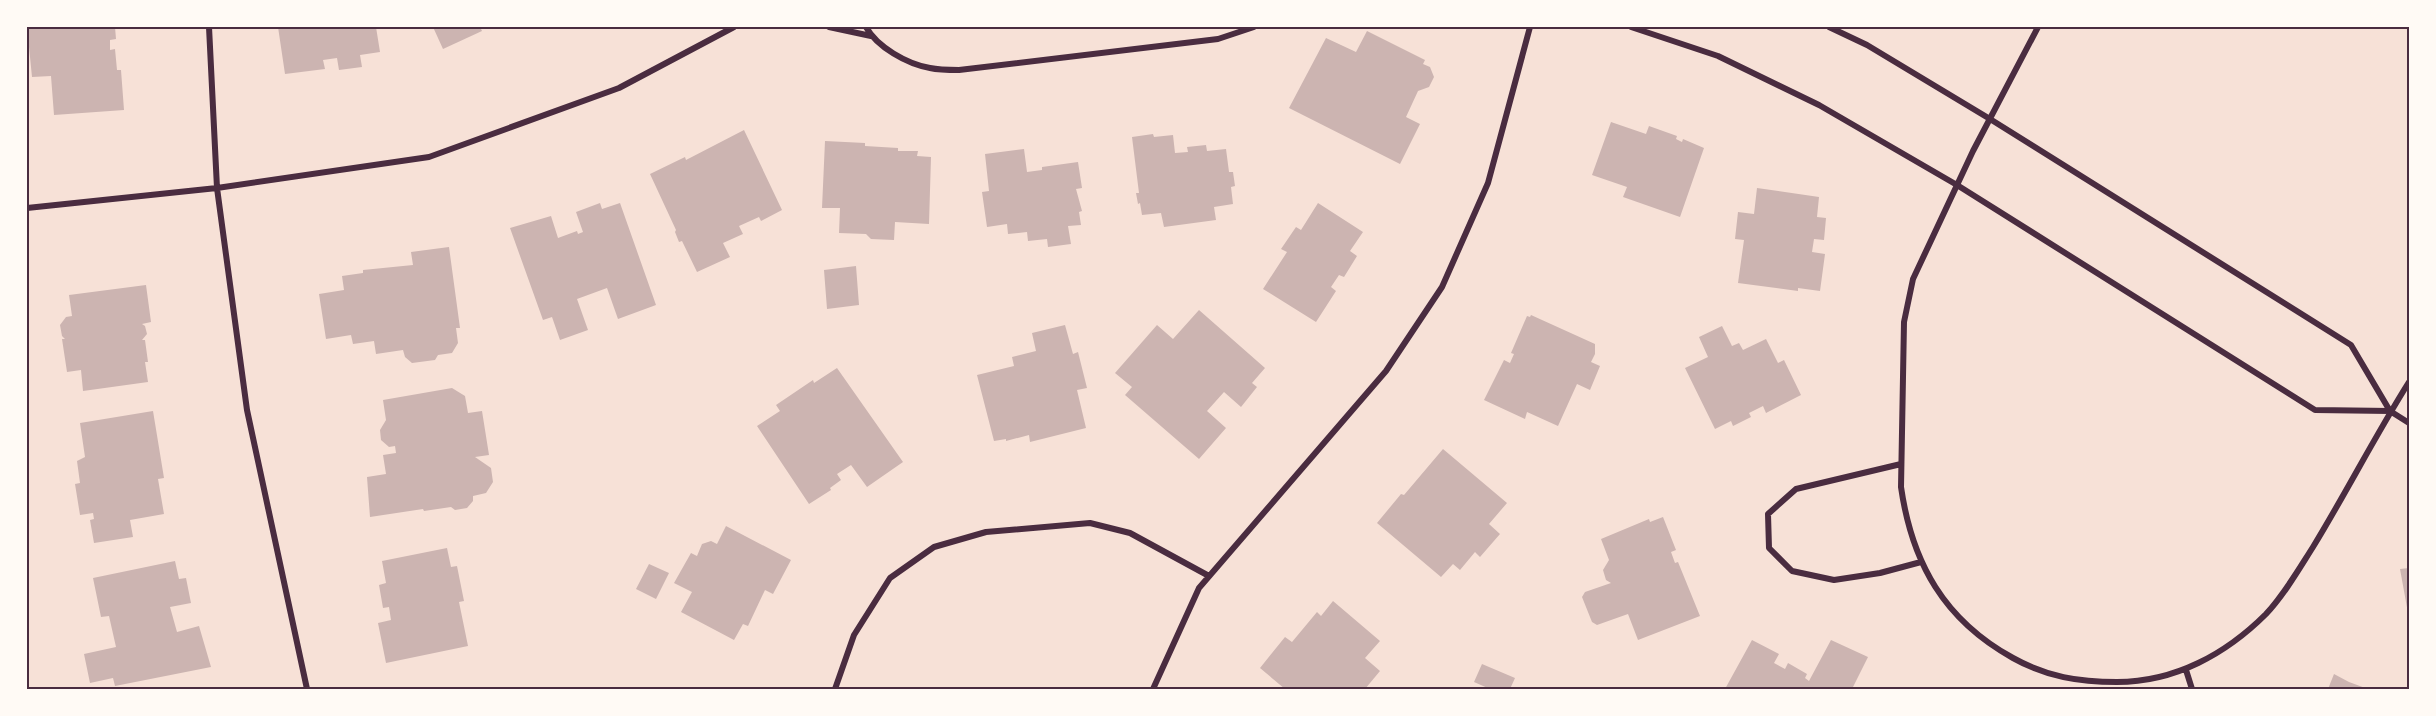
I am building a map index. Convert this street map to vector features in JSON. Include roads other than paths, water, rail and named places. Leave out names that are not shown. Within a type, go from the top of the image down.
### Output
[{"type":"street","points":[[208,27],[217,188],[247,410],[307,689]]},
{"type":"street","points":[[27,208],[217,188],[429,157],[619,88],[734,27]]},
{"type":"street","points":[[829,27],[871,36],[902,58],[929,68],[959,70],[1218,39],[1254,27]]},
{"type":"street","points":[[866,27],[871,36]]},
{"type":"street","points":[[1153,689],[1199,588],[1386,371],[1442,287],[1488,183],[1530,27]]},
{"type":"street","points":[[1631,27],[1718,56],[1819,105],[1957,185],[2315,410],[2390,411]]},
{"type":"street","points":[[1829,27],[1867,45],[1990,119],[2351,345],[2390,411],[2409,423]]},
{"type":"street","points":[[2038,27],[1957,185],[1913,279],[1904,322],[1901,487],[1905,512],[1921,562],[1948,607],[1955,614],[1986,643],[2032,669],[2083,682],[2135,682],[2186,670],[2230,646],[2267,613],[2297,572],[2346,493],[2390,411],[2409,382]]},
{"type":"street","points":[[1901,464],[1796,489],[1768,514],[1769,548],[1792,571],[1834,580],[1880,573],[1921,562]]},
{"type":"street","points":[[835,689],[854,635],[890,578],[934,548],[945,544],[986,532],[1090,523],[1130,533],[1209,576]]},
{"type":"street","points":[[2186,670],[2192,689]]}]
